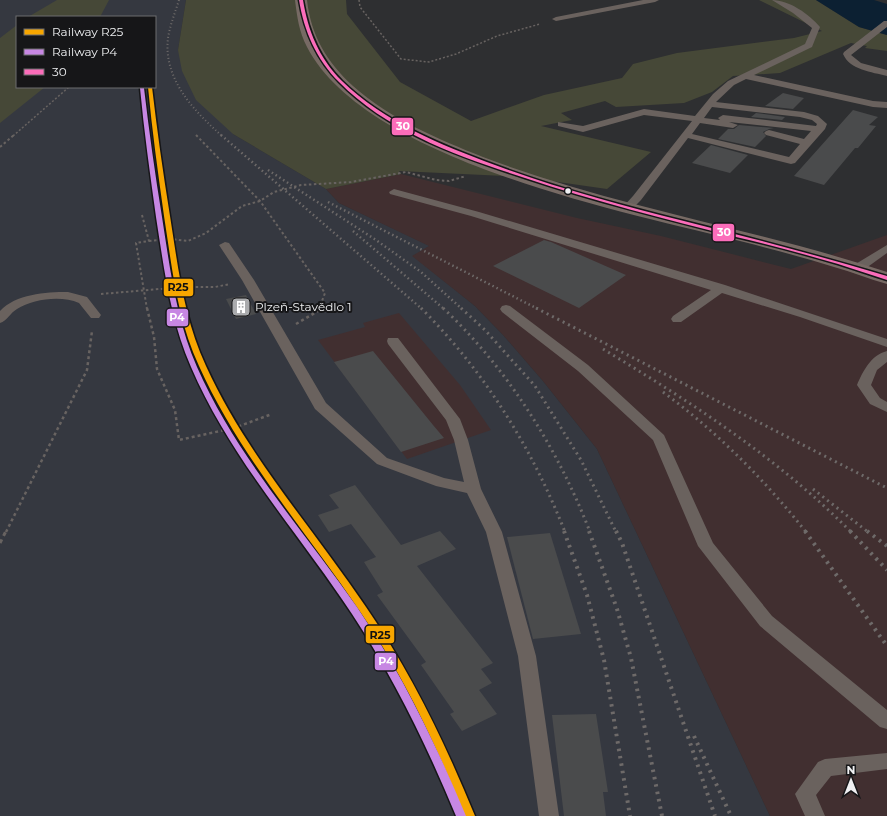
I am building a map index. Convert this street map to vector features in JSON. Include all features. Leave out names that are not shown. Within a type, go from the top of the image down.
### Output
[{"type":"main road","points":[[301,0],[306,32],[321,60],[348,89],[386,116],[413,132],[440,145],[523,177],[579,196],[770,243],[858,268],[887,278]]},
{"type":"lane","points":[[556,19],[655,0]]},
{"type":"lane","points":[[627,208],[637,198],[716,96],[730,83],[808,45],[816,27],[796,11],[776,0]]},
{"type":"lane","points":[[887,23],[847,54],[851,61],[864,67],[887,73]]},
{"type":"lane","points":[[744,76],[774,81],[873,104],[887,105]]},
{"type":"lane","points":[[686,135],[791,161],[820,129],[822,124],[820,121],[809,116],[710,104]]},
{"type":"lane","points":[[561,124],[583,129],[644,112],[733,125]]},
{"type":"lane","points":[[698,119],[735,119],[820,129]]},
{"type":"lane","points":[[769,133],[808,143]]},
{"type":"lane","points":[[394,192],[721,288],[804,314],[887,343]]},
{"type":"lane","points":[[225,245],[248,280],[278,335],[320,406],[382,461],[441,482],[473,489]]},
{"type":"lane","points":[[858,268],[887,248]]},
{"type":"lane","points":[[677,319],[721,288]]},
{"type":"lane","points":[[0,319],[14,305],[31,298],[57,296],[73,297],[83,300],[95,315]]},
{"type":"lane","points":[[506,309],[583,368],[659,438],[706,546],[766,620],[887,721]]},
{"type":"lane","points":[[393,341],[453,419],[461,440],[473,489],[494,532],[527,656],[549,816]]},
{"type":"lane","points":[[887,355],[871,368],[864,385],[875,401],[887,408]]},
{"type":"lane","points":[[815,816],[805,794],[825,768],[887,761]]},
{"type":"path","points":[[359,0],[360,7],[401,59],[429,62],[456,54],[497,36],[556,19]]},
{"type":"path","points":[[0,147],[68,88]]},
{"type":"path","points":[[196,135],[260,201],[306,268],[326,293],[318,311],[278,335]]},
{"type":"path","points":[[272,414],[254,418],[234,428],[180,440],[175,410],[157,369],[154,337],[136,243],[149,240],[170,239],[188,241],[206,233],[242,206],[260,201],[274,192],[301,185],[351,182],[406,172],[436,180],[449,181],[468,176]]},
{"type":"path","points":[[142,215],[149,240]]},
{"type":"path","points":[[73,297],[183,288],[215,288],[248,280]]},
{"type":"path","points":[[0,543],[87,370],[95,315]]},
{"type":"shaded area","points":[[0,0],[186,0],[178,50],[233,134],[326,189],[339,203],[430,246],[413,256],[475,306],[504,336],[543,381],[597,449],[770,816],[0,816]]},
{"type":"shaded area","points":[[401,174],[577,218],[661,236],[791,269],[887,235],[887,816],[770,816],[597,449],[543,381],[504,336],[475,306],[412,256],[429,246],[339,203],[326,189]]},
{"type":"shaded area","points":[[399,313],[460,385],[491,430],[407,459],[318,340],[365,327],[363,323]]},
{"type":"green space","points":[[57,0],[109,0],[101,16],[30,16]]},
{"type":"green space","points":[[186,0],[346,0],[347,14],[400,82],[471,121],[544,95],[622,78],[633,64],[677,53],[794,38],[822,31],[759,0],[816,0],[859,27],[887,35],[887,51],[865,48],[867,46],[851,43],[780,73],[733,76],[712,92],[684,103],[616,107],[605,101],[561,113],[572,120],[541,126],[651,152],[607,189],[523,177],[399,171],[401,174],[326,189],[233,134],[196,100],[182,71],[178,50]]},
{"type":"green space","points":[[16,26],[16,88],[44,88],[0,123],[0,38]]},
{"type":"water","points":[[816,0],[874,0],[887,4],[887,35],[859,27]]},
{"type":"building","points":[[783,93],[804,98],[793,109],[765,106]]},
{"type":"building","points":[[853,110],[878,117],[869,125],[876,126],[858,148],[855,148],[824,185],[794,176]]},
{"type":"building","points":[[756,113],[785,117],[782,120],[751,117]]},
{"type":"building","points":[[739,125],[774,128],[763,132],[766,136],[755,147],[718,139],[728,129],[734,129]]},
{"type":"building","points":[[711,145],[748,155],[730,173],[692,163]]},
{"type":"building","points":[[544,240],[626,275],[579,308],[493,266]]},
{"type":"building","name":"Plzeň-Stavědlo 1","points":[[246,295],[256,314],[236,319],[226,299]]},
{"type":"building","points":[[373,351],[444,438],[401,452],[334,362]]},
{"type":"building","points":[[355,485],[401,545],[440,531],[456,549],[417,566],[493,663],[481,669],[492,683],[479,690],[497,714],[462,731],[450,714],[454,712],[421,665],[426,662],[377,595],[383,592],[364,562],[376,557],[351,524],[329,532],[318,515],[339,508],[329,495]]},
{"type":"building","points":[[550,533],[581,634],[533,639],[507,537]]},
{"type":"building","points":[[596,714],[608,792],[603,792],[606,816],[564,816],[552,715]]},
{"type":"railway","points":[[179,0],[168,38],[170,67],[191,105],[222,136]]},
{"type":"railway","points":[[221,135],[422,309]]},
{"type":"railway","points":[[268,170],[376,240],[421,272],[462,309]]},
{"type":"railway","points":[[328,202],[538,309]]},
{"type":"railway","points":[[353,231],[444,309]]},
{"type":"railway","points":[[461,308],[485,330],[535,386],[581,460],[616,532]]},
{"type":"railway","points":[[536,308],[887,488]]},
{"type":"railway","points":[[422,309],[466,358],[505,412],[538,471],[565,532]]},
{"type":"railway","points":[[444,309],[489,357],[529,412],[563,471],[590,532]]},
{"type":"railway","points":[[603,349],[669,390],[733,433],[794,480],[850,531]]},
{"type":"railway","points":[[663,392],[702,423],[739,457],[774,493],[806,532]]},
{"type":"railway","points":[[813,489],[868,532]]},
{"type":"railway","points":[[564,531],[587,595],[604,660],[630,816]]},
{"type":"railway","points":[[589,531],[617,609],[631,658],[662,816]]},
{"type":"railway","points":[[616,531],[622,543],[715,816]]},
{"type":"railway","points":[[805,531],[887,646]]},
{"type":"railway","points":[[850,531],[887,570]]},
{"type":"railway","points":[[867,531],[887,546]]},
{"type":"railway","points":[[694,736],[731,816]]},
{"type":"rail line","name":"P4","points":[[142,88],[149,152],[171,293],[181,330],[194,367],[224,425],[241,452],[355,611],[390,667],[435,755],[461,816]]},
{"type":"rail line","name":"R25","points":[[150,88],[157,152],[179,292],[189,330],[202,366],[237,431],[278,491],[364,610],[395,659],[435,736],[470,816]]},
{"type":"transit line","name":"30","points":[[301,0],[306,26],[316,50],[340,81],[367,104],[386,117],[447,148],[510,172],[603,201],[793,250],[887,278]]},
{"type":"place","name":"Plzeň-Stavědlo 1","points":[[241,307]]}]
